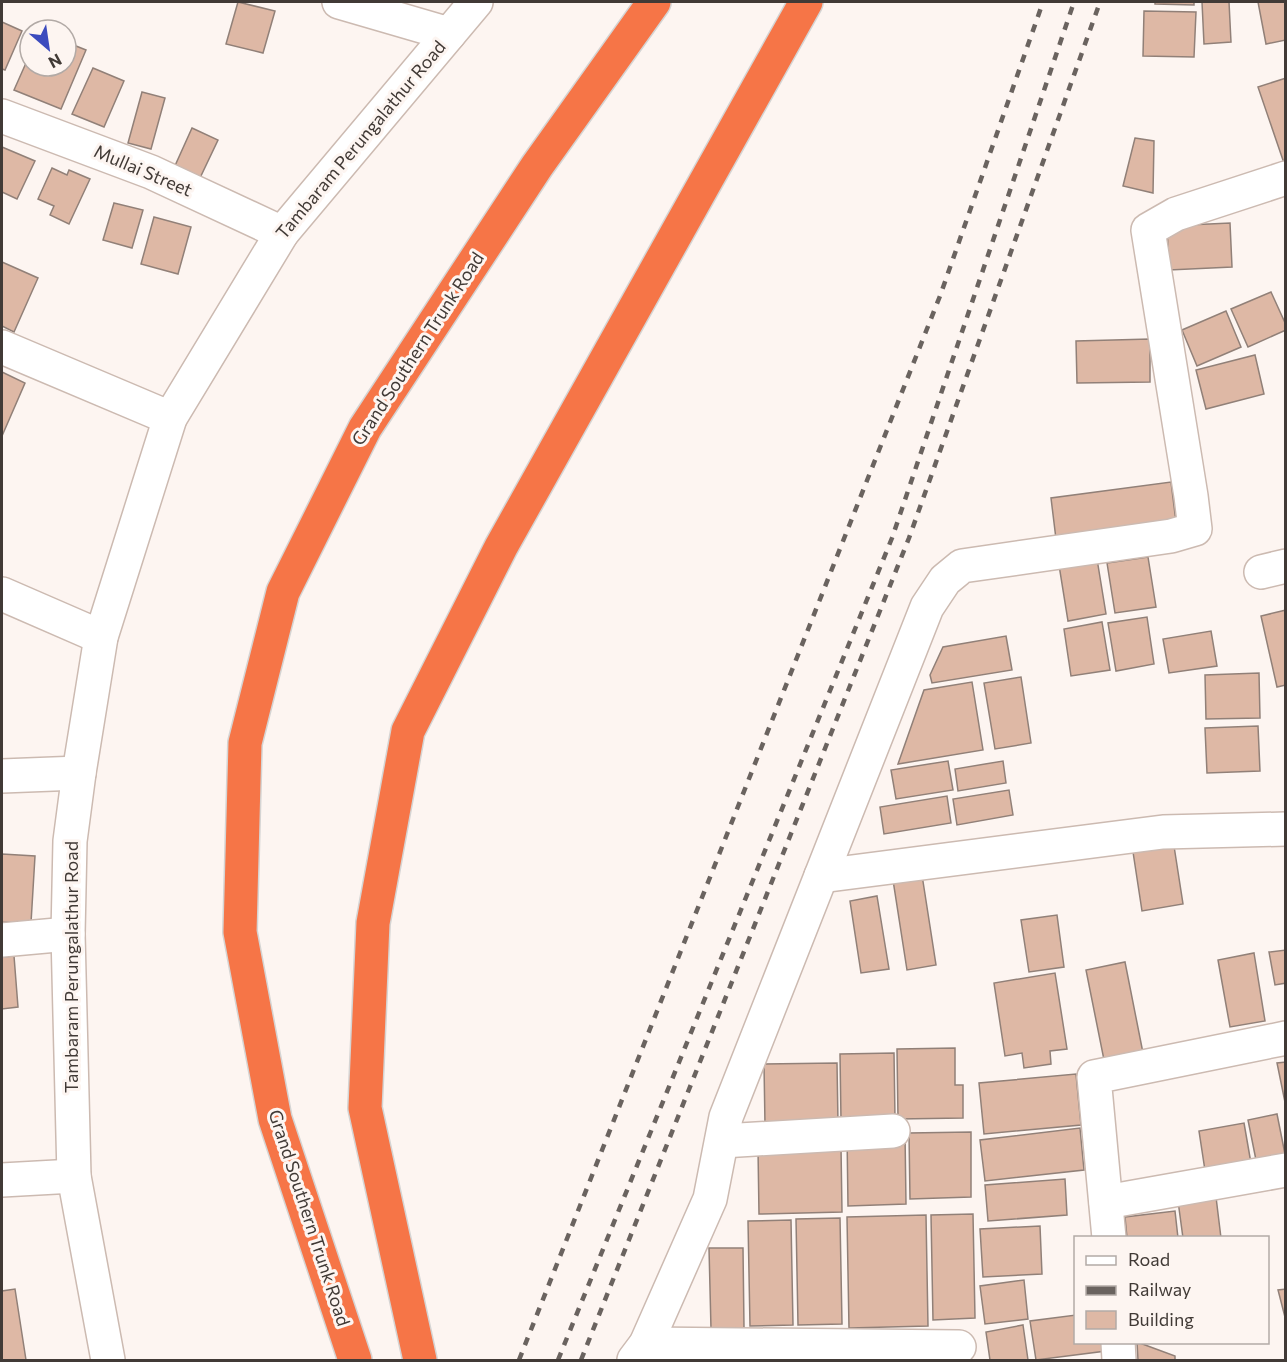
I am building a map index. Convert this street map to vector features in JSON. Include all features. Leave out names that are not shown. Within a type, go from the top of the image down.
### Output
[{"type":"highway","name":"Grand Southern Trunk Road","points":[[353,1355],[275,1119],[240,932],[245,743],[283,592],[364,428],[537,166],[654,2]]},
{"type":"highway","points":[[420,1360],[365,1108],[373,923],[408,731],[501,547],[806,2]]},
{"type":"street","points":[[339,2],[448,34]]},
{"type":"street","name":"Tambaram Perungalathur Road","points":[[108,1360],[74,1176],[68,934],[70,841],[101,637],[170,418],[282,233],[476,2]]},
{"type":"street","name":"Mullai Street","points":[[2,116],[151,172],[282,233]]},
{"type":"street","points":[[959,1347],[640,1352],[710,1199],[726,1118],[927,607],[945,580],[962,566],[1171,536],[1194,530],[1191,496],[1148,230],[1176,214],[1286,178]]},
{"type":"street","points":[[2,347],[170,418]]},
{"type":"street","points":[[2,594],[101,637]]},
{"type":"street","points":[[2,776],[79,773]]},
{"type":"street","points":[[821,876],[1163,832],[1286,829]]},
{"type":"street","points":[[2,940],[68,934]]},
{"type":"street","points":[[1109,1236],[1094,1077],[1286,1038]]},
{"type":"street","points":[[722,1142],[893,1131]]},
{"type":"street","points":[[1106,1202],[1286,1170]]},
{"type":"street","points":[[2,1180],[74,1176]]},
{"type":"street","points":[[1118,1344],[1119,1360]]},
{"type":"building","points":[[238,2],[275,11],[263,53],[226,44]]},
{"type":"building","points":[[1155,2],[1194,2],[1194,5],[1155,4]]},
{"type":"building","points":[[1202,2],[1229,2],[1231,42],[1204,44]]},
{"type":"building","points":[[1258,2],[1286,2],[1286,40],[1266,44]]},
{"type":"building","points":[[1144,11],[1196,12],[1194,57],[1143,56]]},
{"type":"building","points":[[2,22],[18,29],[18,40],[5,70],[2,69]]},
{"type":"building","points":[[78,47],[86,50],[78,69]]},
{"type":"building","points":[[93,68],[124,81],[104,127],[72,114]]},
{"type":"building","points":[[19,78],[74,78],[61,109],[14,90]]},
{"type":"building","points":[[1286,78],[1286,166],[1285,166],[1258,87]]},
{"type":"building","points":[[142,92],[165,98],[151,149],[128,143]]},
{"type":"building","points":[[192,128],[218,140],[199,180],[174,168]]},
{"type":"building","points":[[1135,138],[1154,141],[1153,193],[1123,186]]},
{"type":"building","points":[[2,147],[35,161],[17,199],[2,192]]},
{"type":"building","points":[[52,168],[67,175],[69,170],[90,179],[69,224],[50,215],[54,206],[38,199]]},
{"type":"building","points":[[114,203],[143,210],[132,248],[103,240]]},
{"type":"building","points":[[154,217],[191,227],[178,274],[141,264]]},
{"type":"building","points":[[1230,223],[1232,267],[1169,270],[1167,226]]},
{"type":"building","points":[[2,262],[38,278],[14,332],[2,326]]},
{"type":"building","points":[[1271,292],[1286,325],[1286,330],[1248,347],[1231,309]]},
{"type":"building","points":[[1226,311],[1241,347],[1197,366],[1182,330]]},
{"type":"building","points":[[1150,339],[1150,382],[1077,383],[1076,341]]},
{"type":"building","points":[[1255,355],[1264,394],[1206,409],[1196,370]]},
{"type":"building","points":[[2,372],[25,383],[2,436]]},
{"type":"building","points":[[1171,482],[1176,522],[1056,539],[1051,498]]},
{"type":"building","points":[[1148,557],[1156,607],[1115,613],[1107,563]]},
{"type":"building","points":[[1097,559],[1106,614],[1068,621],[1059,565]]},
{"type":"building","points":[[1286,610],[1286,685],[1277,687],[1261,616]]},
{"type":"building","points":[[1147,617],[1154,664],[1116,671],[1108,623]]},
{"type":"building","points":[[1102,622],[1110,670],[1071,676],[1064,629]]},
{"type":"building","points":[[1211,631],[1217,666],[1169,673],[1163,639]]},
{"type":"building","points":[[1006,636],[1012,670],[932,683],[930,675],[943,647]]},
{"type":"building","points":[[1259,673],[1260,718],[1206,719],[1205,675]]},
{"type":"building","points":[[1021,677],[1031,743],[995,749],[984,683]]},
{"type":"building","points":[[972,682],[983,750],[898,764],[924,690]]},
{"type":"building","points":[[1258,726],[1260,771],[1207,773],[1205,728]]},
{"type":"building","points":[[948,761],[953,790],[896,799],[891,770]]},
{"type":"building","points":[[1003,761],[1006,783],[958,791],[955,769]]},
{"type":"building","points":[[1009,790],[1013,815],[957,825],[953,799]]},
{"type":"building","points":[[947,796],[951,823],[884,834],[880,807]]},
{"type":"building","points":[[1174,846],[1183,904],[1142,911],[1133,852]]},
{"type":"building","points":[[2,854],[35,856],[31,923],[2,922]]},
{"type":"building","points":[[922,875],[936,965],[907,970],[893,880]]},
{"type":"building","points":[[877,896],[889,969],[861,973],[850,901]]},
{"type":"building","points":[[1057,915],[1064,967],[1029,972],[1021,920]]},
{"type":"building","points":[[1286,950],[1286,983],[1275,985],[1269,952]]},
{"type":"building","points":[[1254,953],[1265,1021],[1230,1027],[1218,960]]},
{"type":"building","points":[[14,956],[18,1007],[2,1009],[2,957]]},
{"type":"building","points":[[1125,962],[1143,1053],[1104,1060],[1086,970]]},
{"type":"building","points":[[1055,973],[1067,1049],[1050,1051],[1051,1064],[1024,1068],[1022,1053],[1005,1056],[994,983]]},
{"type":"building","points":[[955,1048],[955,1085],[963,1085],[963,1118],[898,1119],[897,1049]]},
{"type":"building","points":[[894,1053],[895,1118],[841,1120],[840,1054]]},
{"type":"building","points":[[1286,1062],[1286,1107],[1277,1063]]},
{"type":"building","points":[[837,1063],[838,1124],[765,1125],[764,1064]]},
{"type":"building","points":[[1076,1074],[1081,1125],[984,1134],[979,1083]]},
{"type":"building","points":[[1277,1114],[1286,1159],[1257,1165],[1248,1120]]},
{"type":"building","points":[[1244,1123],[1252,1169],[1206,1177],[1199,1131]]},
{"type":"building","points":[[1080,1128],[1084,1170],[985,1181],[980,1140]]},
{"type":"building","points":[[971,1132],[971,1197],[910,1199],[909,1133]]},
{"type":"building","points":[[905,1133],[906,1204],[848,1206],[847,1134]]},
{"type":"building","points":[[841,1147],[842,1212],[759,1214],[758,1149]]},
{"type":"building","points":[[1065,1179],[1067,1215],[988,1221],[985,1185]]},
{"type":"building","points":[[1216,1197],[1221,1236],[1183,1236],[1178,1201]]},
{"type":"building","points":[[1175,1211],[1178,1236],[1127,1236],[1125,1217]]},
{"type":"building","points":[[973,1214],[975,1318],[933,1320],[931,1215]]},
{"type":"building","points":[[926,1215],[928,1326],[849,1328],[847,1217]]},
{"type":"building","points":[[840,1218],[842,1324],[798,1325],[796,1219]]},
{"type":"building","points":[[791,1220],[793,1325],[750,1326],[748,1221]]},
{"type":"building","points":[[1040,1226],[1042,1274],[983,1277],[980,1229]]},
{"type":"building","points":[[709,1248],[743,1248],[744,1328],[711,1329]]},
{"type":"building","points":[[1024,1280],[1028,1319],[985,1324],[980,1286]]},
{"type":"building","points":[[15,1289],[26,1360],[2,1360],[2,1291]]},
{"type":"building","points":[[1286,1289],[1286,1321],[1278,1290]]},
{"type":"building","points":[[1074,1315],[1074,1344],[1105,1344],[1106,1351],[1036,1360],[1030,1321]]},
{"type":"building","points":[[1023,1325],[1028,1360],[990,1360],[986,1332]]},
{"type":"building","points":[[1137,1344],[1175,1356],[1175,1360],[1138,1360]]},
{"type":"railway","points":[[519,1360],[940,296],[1043,2]]},
{"type":"railway","points":[[558,1360],[892,538],[1074,2]]},
{"type":"railway","points":[[581,1360],[909,538],[1100,2]]}]
